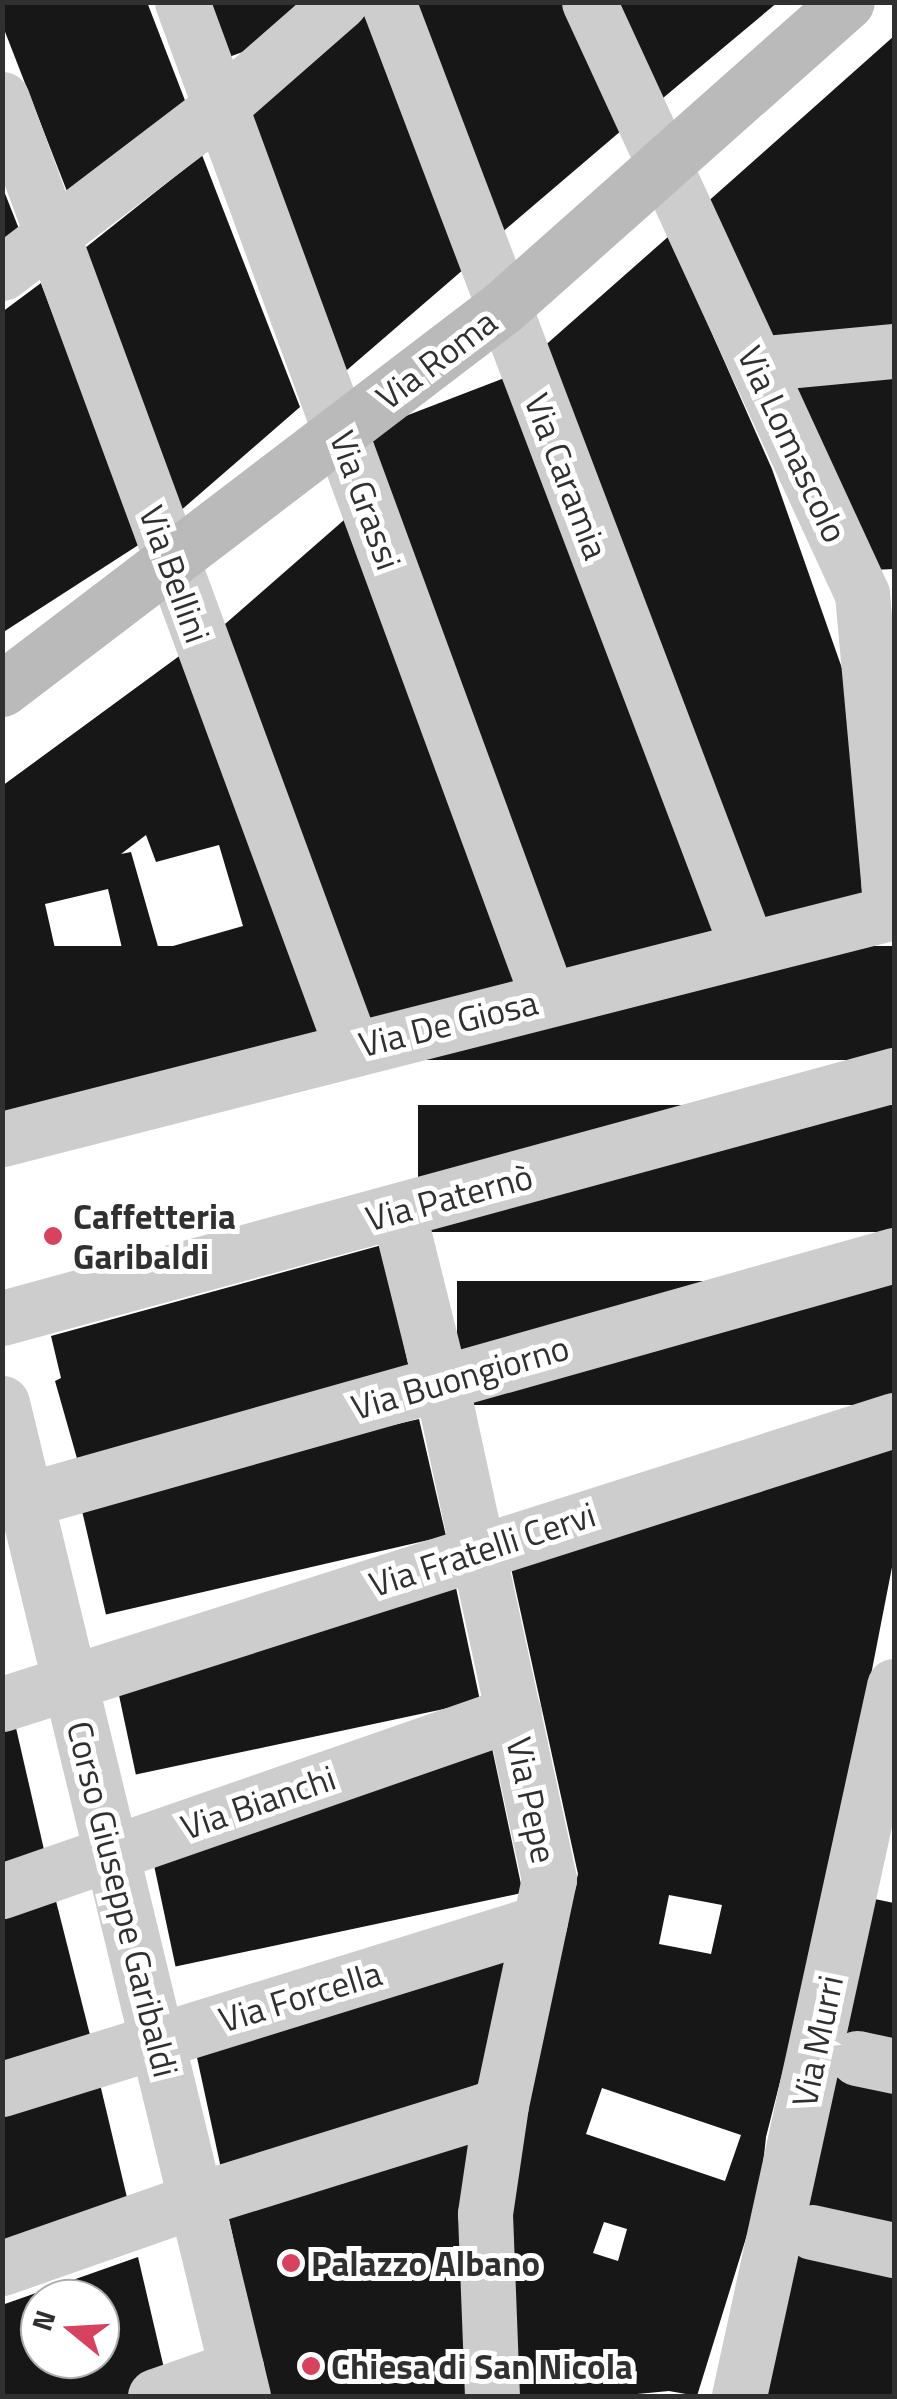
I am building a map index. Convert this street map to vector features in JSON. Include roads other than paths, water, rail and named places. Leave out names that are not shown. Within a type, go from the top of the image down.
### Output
[{"type":"street","name":"Via Grassi","points":[[182,2],[548,998]]},
{"type":"street","points":[[2,272],[52,238],[220,106],[340,2]]},
{"type":"street","name":"Via Caramia","points":[[388,2],[748,949]]},
{"type":"street","name":"Via Lomascolo","points":[[589,2],[756,364],[878,593],[892,913]]},
{"type":"street","name":"Via Roma","points":[[2,689],[502,308],[848,2]]},
{"type":"street","name":"Via Bellini","points":[[2,99],[352,1048]]},
{"type":"street","points":[[756,364],[894,351]]},
{"type":"street","name":"Via De Giosa","points":[[2,1140],[892,913]]},
{"type":"street","name":"Via Paternò","points":[[2,1318],[894,1075]]},
{"type":"street","name":"Via Pepe","points":[[398,1211],[478,1550],[549,1879],[501,2105],[485,2214],[492,2396]]},
{"type":"street","name":"Via Buongiorno","points":[[26,1500],[894,1255]]},
{"type":"street","name":"Corso Giuseppe Garibaldi","points":[[2,1402],[240,2382]]},
{"type":"street","name":"Via Fratelli Cervi","points":[[2,1704],[894,1420]]},
{"type":"street","name":"Via Murri","points":[[739,2396],[875,1875],[894,1687]]},
{"type":"street","name":"Via Bianchi","points":[[2,1891],[514,1713]]},
{"type":"street","name":"Via Forcella","points":[[2,2089],[540,1922]]},
{"type":"street","points":[[2,2268],[196,2200],[501,2105]]},
{"type":"street","points":[[812,2232],[894,2250]]},
{"type":"street","points":[[155,2396],[240,2382]]},
{"type":"place","name":"Caffetteria Garibaldi","points":[[53,1236]]},
{"type":"place","name":"Palazzo Albano","points":[[291,2263]]},
{"type":"place","name":"Chiesa di San Nicola","points":[[311,2366]]}]
